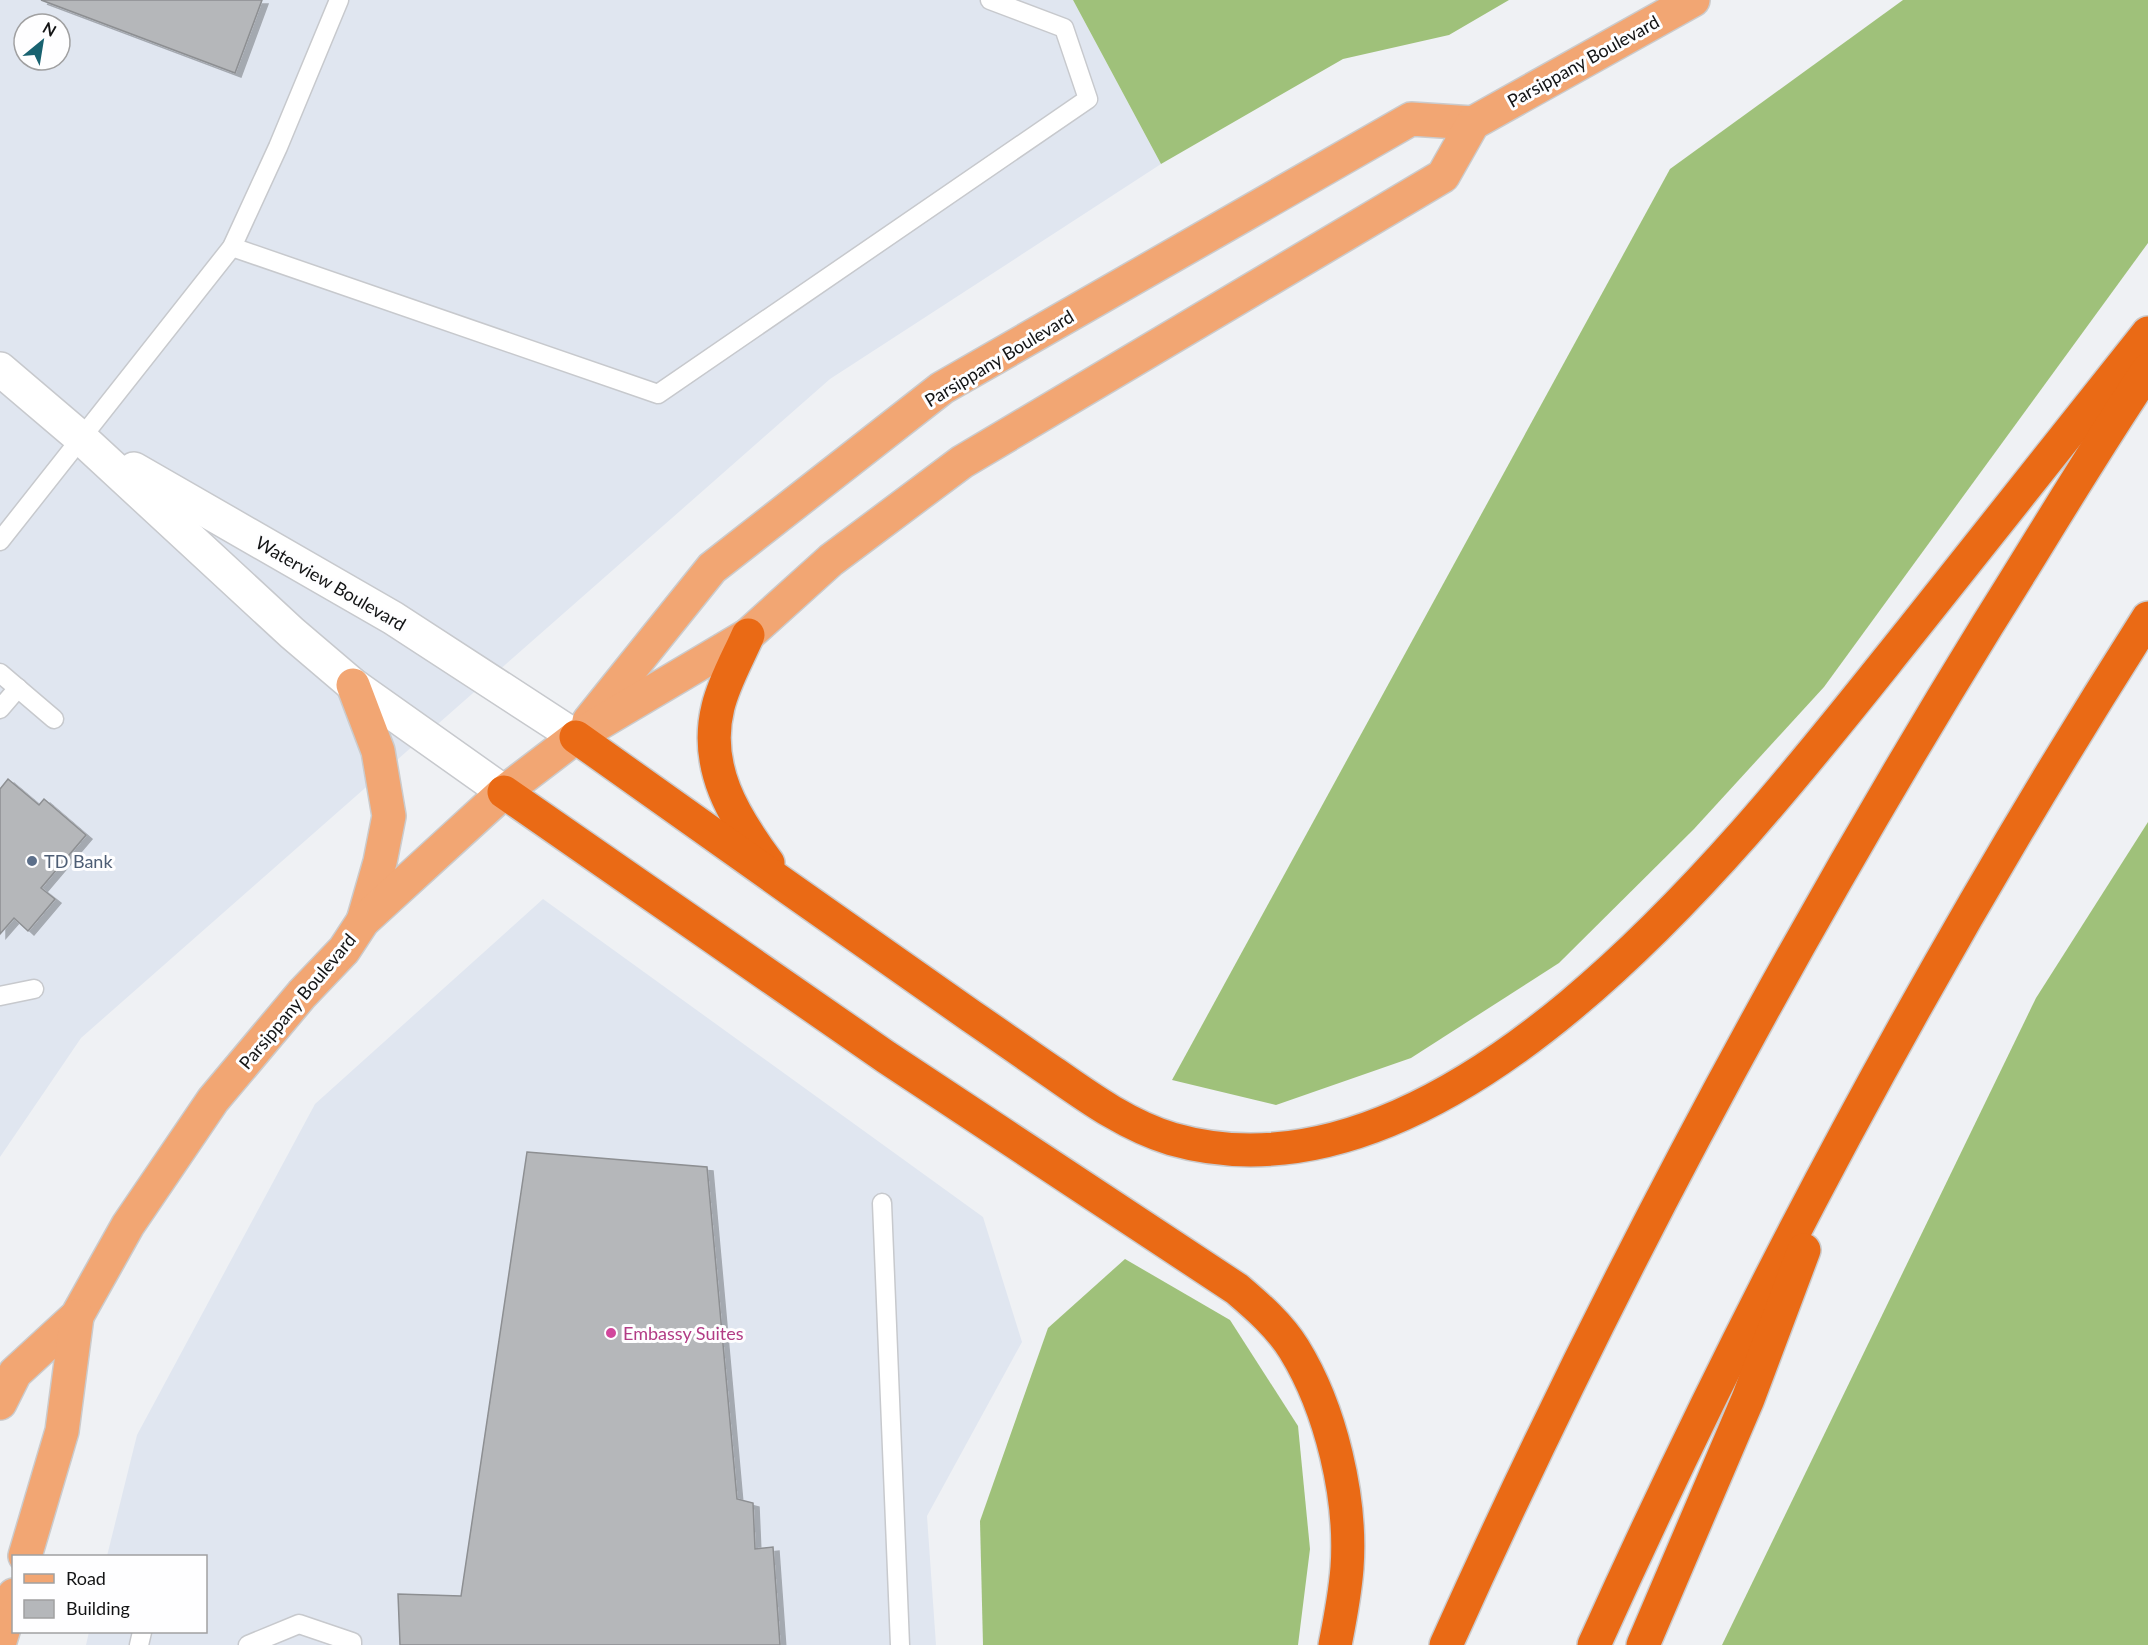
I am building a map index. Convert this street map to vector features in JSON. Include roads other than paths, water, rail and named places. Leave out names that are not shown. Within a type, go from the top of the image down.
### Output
[{"type":"highway","points":[[576,737],[1092,1100],[1131,1123],[1167,1138],[1208,1148],[1251,1151],[1294,1147],[1340,1138],[1433,1101],[1526,1040],[1569,1008],[1653,930],[1741,837],[1836,725],[2148,333]]},
{"type":"highway","points":[[1446,1645],[1562,1398],[1648,1224],[1738,1055],[1833,884],[1929,720],[2148,370]]},
{"type":"highway","points":[[1594,1645],[1682,1455],[1767,1284],[1854,1118],[1948,950],[2043,788],[2148,618]]},
{"type":"highway","points":[[748,635],[730,673],[718,708],[714,744],[719,775],[732,811],[783,884]]},
{"type":"highway","points":[[504,792],[886,1058],[1237,1289],[1268,1316],[1293,1348],[1313,1386],[1328,1426],[1339,1469],[1346,1520],[1347,1567],[1342,1614],[1335,1645]]},
{"type":"highway","points":[[1643,1645],[1748,1399],[1854,1118]]},
{"type":"main road","name":"Parsippany Boulevard","points":[[0,1403],[15,1373],[77,1316],[128,1225],[213,1100],[302,994],[344,950],[363,921],[504,792],[576,737],[748,635],[831,560],[962,462],[1443,176],[1473,123],[1693,0]]},
{"type":"main road","name":"Parsippany Boulevard","points":[[576,737],[712,568],[942,388],[1411,119],[1473,123]]},
{"type":"main road","points":[[353,685],[378,751],[389,816],[380,862],[363,921]]},
{"type":"main road","name":"Parsippany Boulevard","points":[[26,1555],[62,1431],[77,1316]]},
{"type":"main road","points":[[0,1641],[12,1602]]},
{"type":"street","name":"Waterview Boulevard","points":[[0,369],[81,438],[292,633],[353,685],[504,792]]},
{"type":"street","name":"Waterview Boulevard","points":[[81,438],[393,618],[576,737]]},
{"type":"lane","points":[[0,541],[232,247],[278,147],[339,0]]},
{"type":"lane","points":[[232,247],[658,394],[1088,99],[1064,28],[990,0]]},
{"type":"lane","points":[[0,673],[54,719]]},
{"type":"lane","points":[[0,709],[18,688]]},
{"type":"lane","points":[[0,996],[34,989]]},
{"type":"lane","points":[[882,1203],[900,1645]]},
{"type":"lane","points":[[248,1645],[299,1624],[352,1642],[352,1645]]},
{"type":"place","name":"TD Bank","points":[[32,861]]},
{"type":"place","name":"Embassy Suites","points":[[611,1333]]}]
